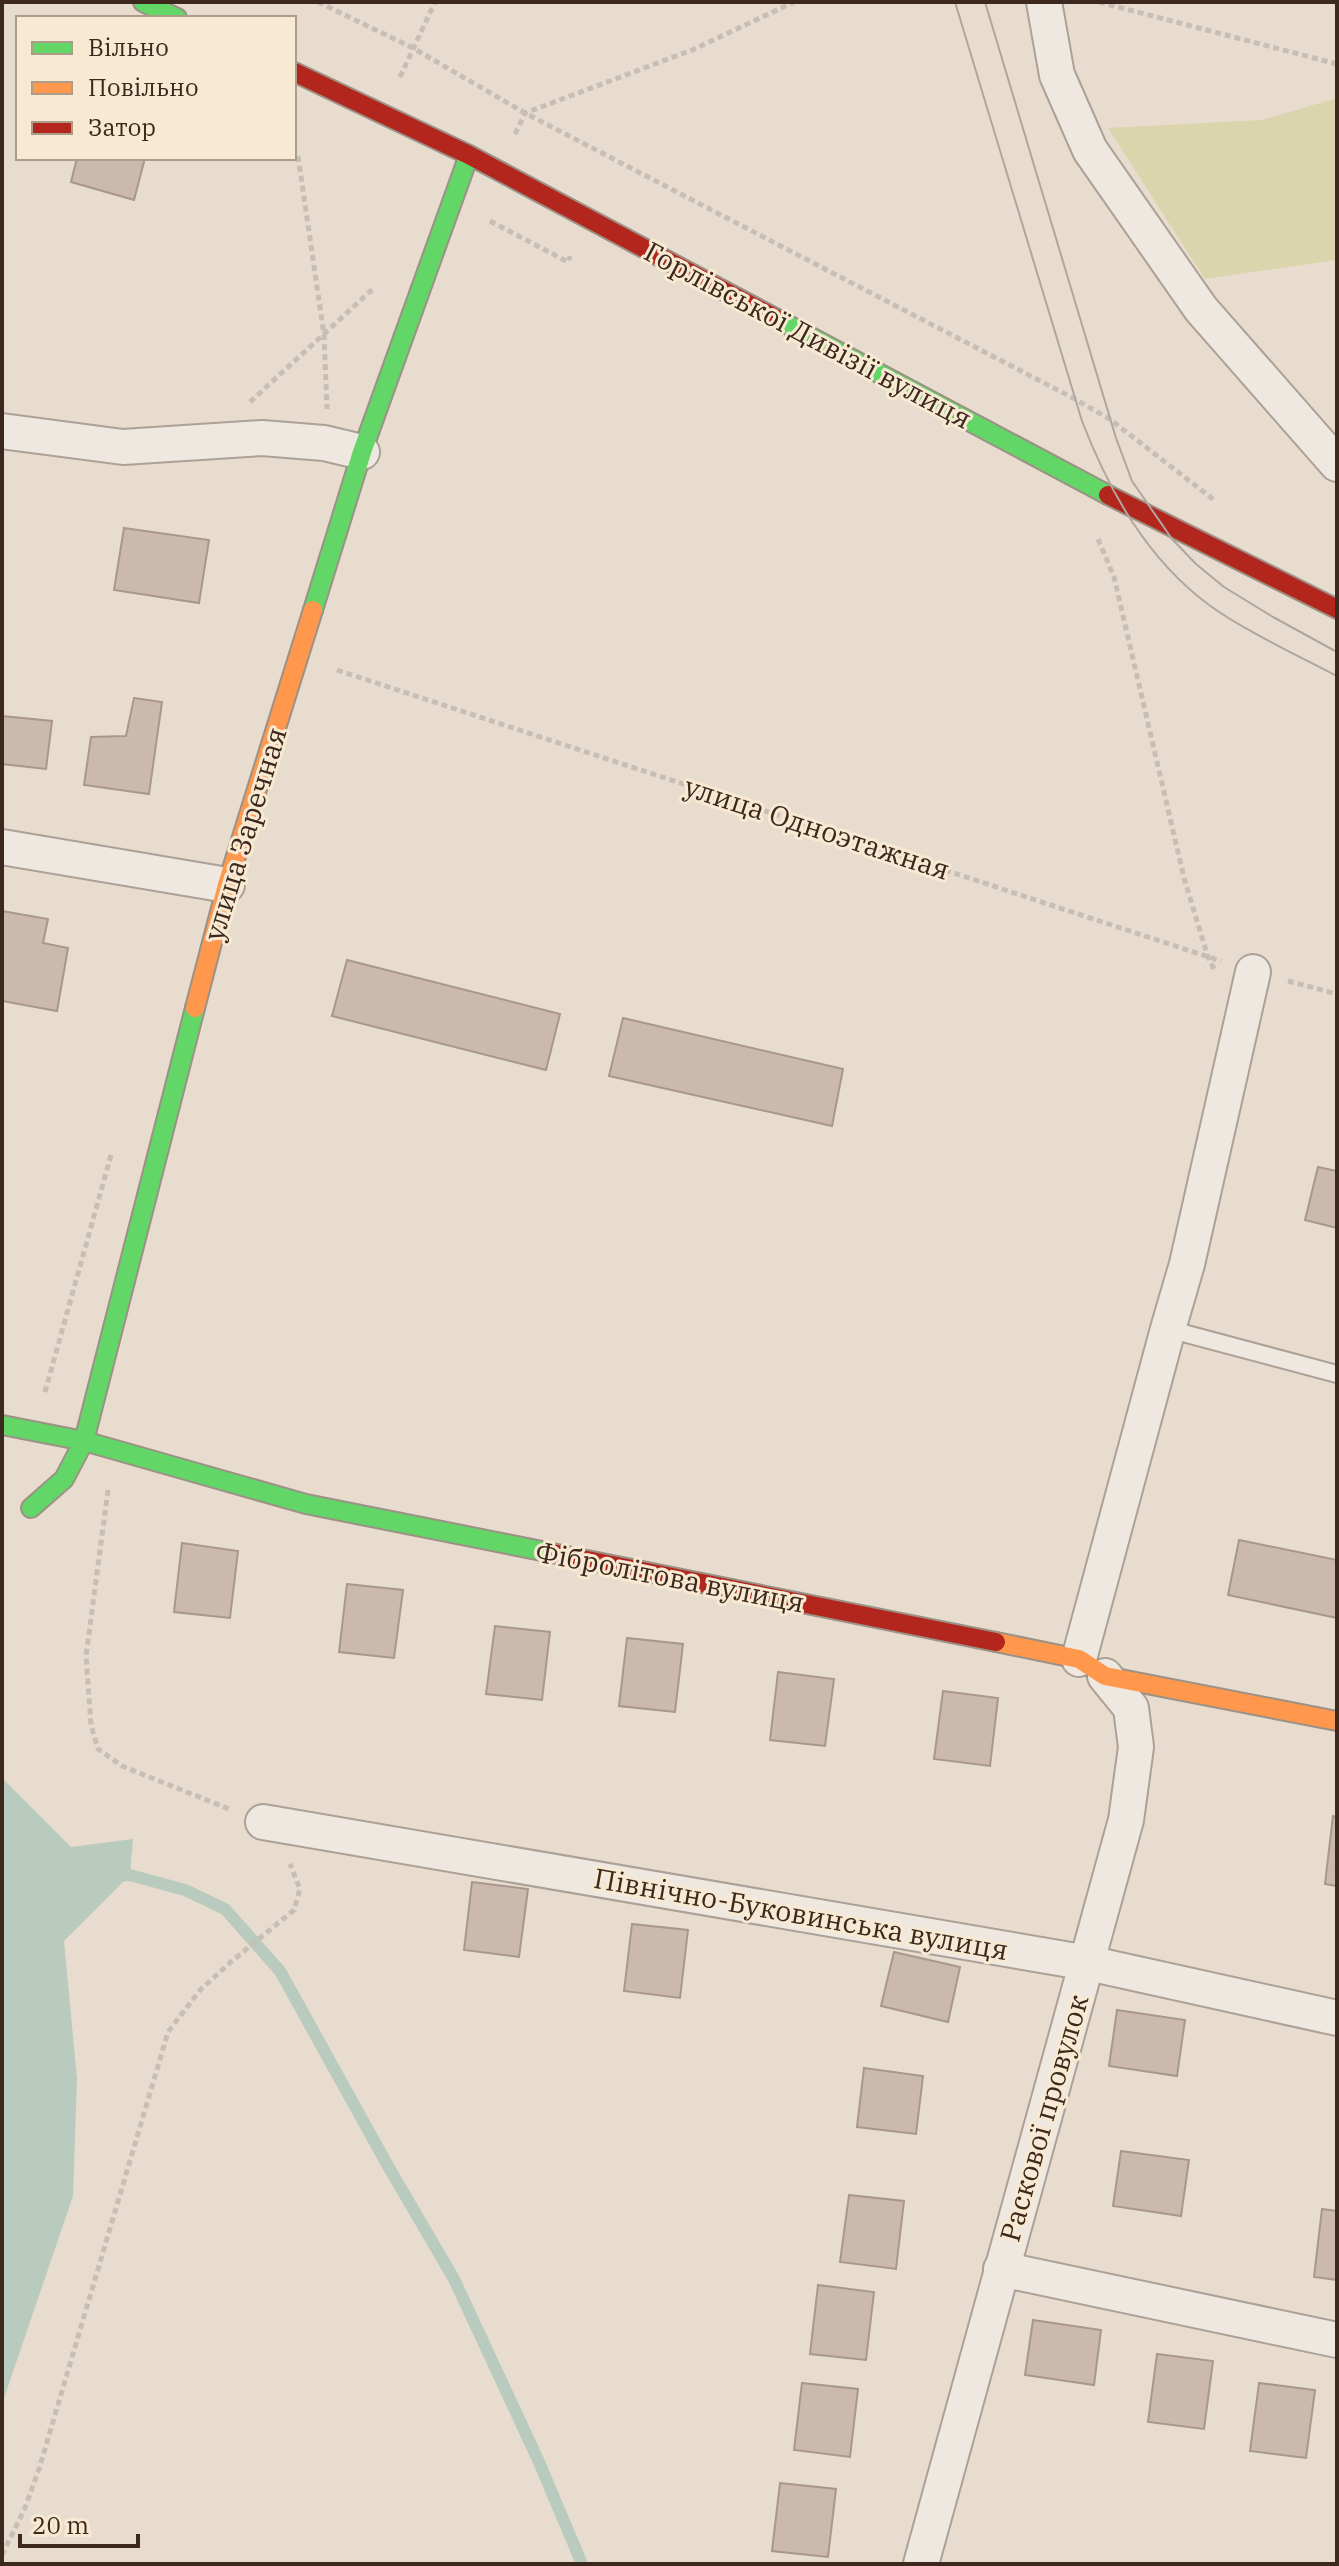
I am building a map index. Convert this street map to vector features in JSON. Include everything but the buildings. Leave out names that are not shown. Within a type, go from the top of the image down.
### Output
[{"type":"street","points":[[143,2],[173,16]]},
{"type":"street","points":[[1044,2],[1057,75],[1090,150],[1201,309],[1337,464]]},
{"type":"street","name":"Горлівської Дивізії вулиця","points":[[296,73],[469,155],[1162,524],[1329,599]]},
{"type":"street","name":"улица Заречная","points":[[31,1508],[54,1492],[72,1471],[84,1441],[227,885],[362,452],[469,155]]},
{"type":"street","points":[[2,431],[123,447],[262,438],[324,443],[362,452]]},
{"type":"street","points":[[2,847],[227,885]]},
{"type":"street","points":[[1092,1668],[1253,972]]},
{"type":"street","name":"Фібролітова вулиця","points":[[2,1425],[84,1441],[306,1504],[1337,1721]]},
{"type":"street","name":"Раскової провулок","points":[[921,2564],[1126,1820],[1136,1747],[1131,1708],[1092,1668]]},
{"type":"street","name":"Північно-Буковинська вулиця","points":[[263,1822],[1088,1963],[1337,2018]]},
{"type":"street","points":[[1001,2269],[1337,2340]]},
{"type":"lane","points":[[1168,1329],[1337,1374]]},
{"type":"path","points":[[318,2],[413,48],[525,113],[1075,399],[1111,420],[1219,503]]},
{"type":"path","points":[[384,114],[435,2]]},
{"type":"path","points":[[525,113],[692,50],[794,2]]},
{"type":"path","points":[[1099,2],[1337,64]]},
{"type":"path","points":[[298,156],[324,335],[327,408],[324,443]]},
{"type":"path","points":[[208,441],[379,283]]},
{"type":"path","points":[[1096,536],[1114,577],[1184,878],[1208,957],[1215,970]]},
{"type":"path","name":"улица Одноэтажная","points":[[298,657],[1253,972],[1337,994]]},
{"type":"path","points":[[34,1431],[111,1155]]},
{"type":"path","points":[[3,2556],[39,2469],[168,2032],[184,2009],[232,1961],[294,1910],[300,1889],[291,1866],[263,1822],[122,1766],[98,1749],[91,1725],[86,1656],[113,1450]]},
{"type":"shaded area","points":[[1337,98],[1337,260],[1205,279],[1108,128],[1262,120]]},
{"type":"shaded area","points":[[2,1778],[71,1847],[133,1839],[130,1875],[64,1941],[77,2079],[73,2196],[2,2404]]},
{"type":"waterway","points":[[116,1876],[130,1875],[185,1890],[225,1909],[280,1971],[454,2279],[539,2462],[582,2564]]},
{"type":"tram line","points":[[955,2],[1082,421],[1118,498],[1132,522],[1167,567],[1209,605],[1337,676]]},
{"type":"tram line","points":[[985,2],[1116,438],[1132,481],[1172,539],[1196,564],[1224,587],[1337,652]]},
{"type":"traffic: fast","points":[[143,2],[173,16]]},
{"type":"traffic: fast","points":[[313,610],[362,452],[469,155]]},
{"type":"traffic: fast","points":[[777,319],[1108,495]]},
{"type":"traffic: fast","points":[[31,1508],[64,1479],[84,1441],[195,1008]]},
{"type":"traffic: fast","points":[[2,1425],[84,1441],[306,1504],[552,1553]]},
{"type":"traffic: slow","points":[[195,1008],[227,885],[313,610]]},
{"type":"traffic: slow","points":[[996,1642],[1079,1659],[1105,1676],[1337,1721]]},
{"type":"traffic: jam","points":[[296,73],[469,155],[777,319]]},
{"type":"traffic: jam","points":[[1108,495],[1337,609]]},
{"type":"traffic: jam","points":[[552,1553],[996,1642]]}]
